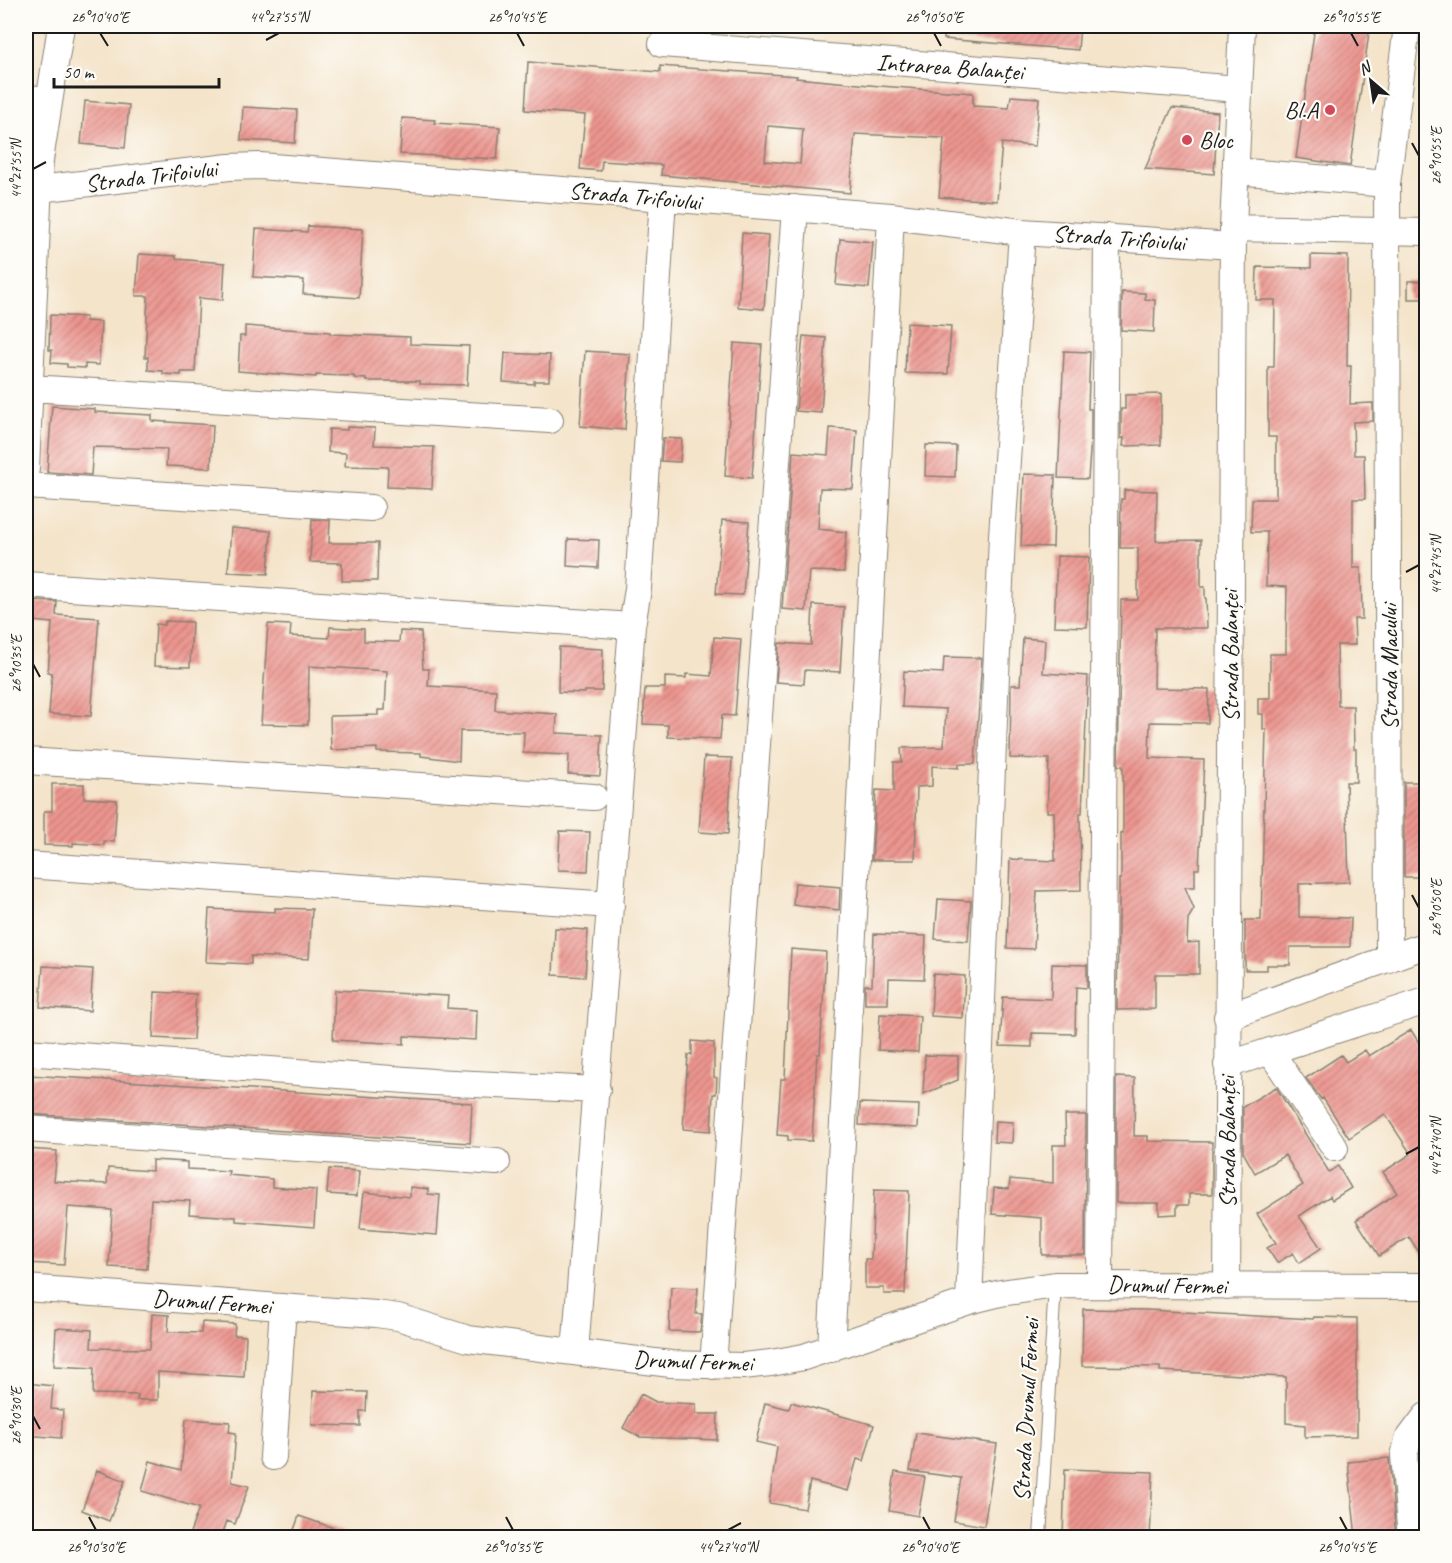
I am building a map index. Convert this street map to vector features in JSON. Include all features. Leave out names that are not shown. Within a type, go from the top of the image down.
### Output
[{"type":"street","points":[[26,469],[30,388],[31,222],[38,189],[40,160],[37,99],[61,26]]},
{"type":"street","name":"Strada Balanței","points":[[1227,1286],[1233,237],[1242,26]]},
{"type":"street","name":"Strada Macului","points":[[1389,959],[1389,231],[1387,184],[1407,26]]},
{"type":"street","name":"Intrarea Balanței","points":[[662,44],[1239,88]]},
{"type":"street","name":"Strada Trifoiului","points":[[38,189],[229,167],[260,166],[891,216],[1022,232],[1107,237],[1233,237],[1389,231],[1426,232]]},
{"type":"street","points":[[1235,171],[1387,184]]},
{"type":"street","points":[[575,1352],[632,626],[638,589],[663,198]]},
{"type":"street","points":[[713,1366],[795,208]]},
{"type":"street","points":[[831,1349],[891,216]]},
{"type":"street","points":[[969,1301],[1002,536],[1022,232]]},
{"type":"street","points":[[1101,1284],[1107,237]]},
{"type":"street","points":[[30,388],[550,420]]},
{"type":"street","points":[[26,486],[371,508]]},
{"type":"street","points":[[26,585],[632,626]]},
{"type":"street","points":[[26,761],[594,797]]},
{"type":"street","points":[[26,865],[611,905]]},
{"type":"street","points":[[1227,1017],[1426,945]]},
{"type":"street","points":[[1227,1065],[1426,1001]]},
{"type":"street","points":[[1270,1051],[1335,1148]]},
{"type":"street","points":[[26,1053],[433,1082],[597,1090]]},
{"type":"street","points":[[26,1129],[497,1162]]},
{"type":"street","name":"Drumul Fermei","points":[[26,1288],[376,1314],[398,1317],[468,1339],[671,1364],[713,1366],[771,1363],[831,1349],[969,1301],[1055,1284],[1426,1286]]},
{"type":"street","points":[[273,1457],[283,1307]]},
{"type":"street","points":[[1411,1538],[1415,1455],[1408,1440],[1426,1416]]},
{"type":"lane","name":"Strada Drumul Fermei","points":[[1040,1538],[1055,1284]]},
{"type":"building","points":[[945,26],[1080,26],[1078,50],[944,39]]},
{"type":"building","name":"Bl.A","points":[[1315,26],[1370,26],[1350,166],[1296,158]]},
{"type":"building","points":[[528,62],[660,72],[660,66],[797,76],[796,78],[973,93],[973,106],[1009,108],[1011,96],[1039,98],[1035,146],[1002,143],[997,201],[939,197],[944,139],[942,138],[855,134],[850,193],[661,175],[662,165],[602,161],[601,171],[580,169],[585,115],[525,110]],"holes":[[[768,126],[803,129],[800,164],[765,161]]]},
{"type":"building","points":[[85,101],[129,105],[125,148],[81,144]]},
{"type":"building","points":[[243,107],[297,110],[295,143],[241,140]]},
{"type":"building","name":"Bloc","points":[[1172,108],[1218,112],[1214,174],[1145,169]]},
{"type":"building","points":[[402,118],[435,120],[434,123],[500,127],[497,159],[400,154]]},
{"type":"building","points":[[308,226],[363,229],[359,298],[303,294],[304,280],[253,277],[256,229],[307,232]]},
{"type":"building","points":[[742,233],[769,235],[764,309],[738,307]]},
{"type":"building","points":[[840,239],[873,242],[869,288],[836,285]]},
{"type":"building","points":[[139,254],[176,256],[176,259],[225,263],[223,300],[199,298],[195,372],[181,372],[181,375],[148,370],[148,357],[145,357],[148,296],[136,296]]},
{"type":"building","points":[[1311,255],[1348,256],[1347,366],[1351,366],[1350,404],[1373,403],[1373,421],[1353,422],[1354,455],[1364,455],[1365,499],[1353,499],[1353,568],[1361,568],[1362,619],[1354,619],[1355,645],[1337,645],[1338,706],[1353,706],[1354,749],[1356,749],[1356,782],[1346,782],[1349,882],[1299,884],[1299,917],[1351,918],[1350,947],[1290,947],[1290,965],[1267,965],[1267,970],[1245,970],[1245,920],[1261,920],[1266,729],[1263,729],[1263,714],[1258,714],[1258,698],[1270,698],[1270,654],[1286,654],[1287,587],[1266,586],[1267,532],[1251,532],[1252,499],[1276,499],[1276,437],[1268,437],[1268,367],[1274,367],[1275,300],[1256,300],[1257,267],[1311,268]]},
{"type":"building","points":[[1408,281],[1426,281],[1426,299],[1408,299]]},
{"type":"building","points":[[1122,292],[1145,293],[1145,299],[1155,300],[1154,332],[1121,330]]},
{"type":"building","points":[[50,315],[86,317],[86,321],[101,322],[99,365],[85,364],[85,368],[51,363]]},
{"type":"building","points":[[907,323],[951,326],[948,374],[905,373]]},
{"type":"building","points":[[245,326],[330,332],[330,334],[410,337],[410,344],[469,346],[467,385],[420,384],[420,381],[366,381],[366,379],[354,378],[354,376],[316,375],[316,377],[238,371],[240,336],[245,336]]},
{"type":"building","points":[[803,336],[826,338],[821,413],[796,411]]},
{"type":"building","points":[[734,343],[762,345],[752,478],[725,476]]},
{"type":"building","points":[[585,351],[630,354],[625,430],[580,426]]},
{"type":"building","points":[[1064,351],[1090,352],[1088,409],[1091,409],[1091,438],[1088,479],[1058,478]]},
{"type":"building","points":[[505,353],[550,355],[549,381],[534,381],[534,384],[503,382]]},
{"type":"building","points":[[1161,394],[1161,445],[1123,446],[1121,409],[1125,409],[1125,395]]},
{"type":"building","points":[[52,406],[95,409],[95,412],[152,415],[152,421],[213,425],[211,468],[166,466],[167,449],[93,447],[91,475],[47,472]]},
{"type":"building","points":[[347,427],[375,428],[374,445],[434,447],[432,489],[387,487],[388,467],[345,466],[346,453],[328,452],[329,429],[347,430]]},
{"type":"building","points":[[830,428],[857,430],[853,489],[820,488],[818,529],[846,532],[844,572],[809,571],[806,611],[782,609],[793,452],[828,455]]},
{"type":"building","points":[[663,438],[682,439],[680,462],[661,461]]},
{"type":"building","points":[[926,445],[956,446],[955,477],[925,476]]},
{"type":"building","points":[[1024,474],[1055,475],[1053,547],[1021,546]]},
{"type":"building","points":[[1124,490],[1157,491],[1156,541],[1201,540],[1201,587],[1205,587],[1207,628],[1155,628],[1154,688],[1209,689],[1208,723],[1150,722],[1149,758],[1204,760],[1199,869],[1195,869],[1195,887],[1185,887],[1194,909],[1188,919],[1187,943],[1199,942],[1199,974],[1155,974],[1155,1009],[1117,1010],[1119,879],[1121,879],[1121,833],[1123,833],[1123,766],[1118,766],[1121,600],[1138,600],[1138,548],[1120,548],[1121,499],[1124,499]]},
{"type":"building","points":[[312,519],[330,520],[329,543],[378,543],[377,581],[342,581],[342,563],[310,562]]},
{"type":"building","points":[[722,520],[749,522],[743,595],[716,594]]},
{"type":"building","points":[[231,528],[271,531],[268,574],[228,572]]},
{"type":"building","points":[[568,539],[599,540],[598,568],[567,566]]},
{"type":"building","points":[[1057,556],[1089,557],[1087,627],[1054,626]]},
{"type":"building","points":[[34,601],[57,602],[56,615],[99,618],[91,716],[49,714],[52,673],[48,672],[52,623],[33,621]]},
{"type":"building","points":[[813,605],[844,607],[840,672],[805,670],[804,684],[776,682],[779,643],[811,645]]},
{"type":"building","points":[[165,621],[192,622],[190,667],[154,666],[156,624],[165,625]]},
{"type":"building","points":[[268,624],[291,625],[290,636],[329,638],[330,627],[364,629],[364,641],[399,642],[400,631],[421,632],[423,669],[429,669],[428,686],[496,690],[495,710],[557,714],[556,733],[602,735],[600,776],[568,774],[569,755],[523,753],[524,732],[460,731],[459,761],[421,756],[421,753],[377,752],[377,748],[331,750],[330,716],[378,715],[378,710],[385,710],[387,671],[309,666],[308,725],[261,724]]},
{"type":"building","points":[[714,637],[741,639],[735,716],[722,715],[720,739],[668,737],[668,725],[643,724],[645,688],[665,688],[665,677],[686,678],[686,674],[711,676]]},
{"type":"building","points":[[1023,638],[1045,640],[1043,673],[1088,676],[1082,813],[1080,813],[1081,890],[1037,891],[1034,949],[1007,948],[1010,859],[1055,861],[1054,812],[1047,812],[1049,759],[1010,758],[1011,685],[1020,685]]},
{"type":"building","points":[[559,647],[603,649],[602,691],[558,692]]},
{"type":"building","points":[[944,657],[982,658],[975,764],[959,764],[959,768],[932,766],[932,786],[917,787],[915,860],[872,860],[876,790],[894,791],[894,762],[902,762],[901,748],[944,747],[946,709],[902,707],[904,671],[943,673]]},
{"type":"building","points":[[704,757],[732,758],[728,834],[699,832]]},
{"type":"building","points":[[1404,782],[1423,782],[1423,802],[1426,802],[1426,877],[1404,877]]},
{"type":"building","points":[[52,784],[84,784],[84,798],[117,800],[114,842],[104,841],[104,845],[73,843],[73,846],[44,845],[44,811],[52,811]]},
{"type":"building","points":[[560,831],[590,832],[588,871],[558,870]]},
{"type":"building","points":[[795,883],[840,887],[839,910],[793,905]]},
{"type":"building","points":[[938,899],[971,901],[968,941],[935,939]]},
{"type":"building","points":[[275,908],[312,909],[309,959],[251,956],[251,964],[206,962],[209,909],[275,912]]},
{"type":"building","points":[[555,928],[588,930],[585,977],[553,975]]},
{"type":"building","points":[[874,934],[926,936],[924,979],[889,978],[888,1004],[865,1004],[865,985],[872,985]]},
{"type":"building","points":[[791,949],[826,952],[812,1141],[788,1140],[788,1136],[777,1135],[781,1079],[785,1079]]},
{"type":"building","points":[[1052,964],[1087,965],[1087,988],[1076,987],[1075,1034],[1032,1033],[1032,1047],[1000,1046],[1003,997],[1051,999]]},
{"type":"building","points":[[43,966],[93,969],[90,1011],[40,1007]]},
{"type":"building","points":[[933,974],[965,976],[963,1018],[931,1016]]},
{"type":"building","points":[[335,990],[448,996],[447,1008],[477,1010],[476,1040],[404,1036],[404,1044],[333,1040]]},
{"type":"building","points":[[155,992],[196,994],[193,1040],[153,1038]]},
{"type":"building","points":[[880,1014],[920,1016],[918,1052],[878,1050]]},
{"type":"building","points":[[1411,1030],[1426,1054],[1426,1263],[1409,1237],[1379,1256],[1356,1220],[1397,1193],[1383,1172],[1411,1154],[1385,1114],[1349,1138],[1323,1098],[1321,1099],[1306,1078],[1341,1055],[1346,1062],[1365,1050],[1369,1056]]},
{"type":"building","points":[[692,1041],[714,1043],[714,1077],[717,1078],[716,1094],[713,1094],[711,1131],[683,1129],[688,1055],[692,1055]]},
{"type":"building","points":[[925,1055],[958,1056],[958,1080],[923,1094]]},
{"type":"building","points":[[28,1075],[472,1103],[470,1143],[26,1114]]},
{"type":"building","points":[[1116,1077],[1135,1078],[1134,1136],[1148,1136],[1148,1141],[1212,1142],[1212,1194],[1189,1194],[1189,1205],[1177,1205],[1177,1214],[1159,1215],[1159,1203],[1116,1203]]},
{"type":"building","points":[[1276,1087],[1329,1172],[1338,1166],[1351,1188],[1332,1200],[1330,1196],[1299,1216],[1321,1248],[1299,1263],[1293,1253],[1277,1263],[1267,1248],[1276,1243],[1257,1214],[1303,1185],[1285,1155],[1255,1173],[1243,1152],[1243,1107]]},
{"type":"building","points":[[860,1103],[919,1105],[918,1128],[859,1125]]},
{"type":"building","points":[[1065,1115],[1086,1115],[1085,1255],[1042,1255],[1042,1218],[992,1214],[994,1188],[1009,1189],[1010,1179],[1053,1183],[1053,1145],[1066,1145]]},
{"type":"building","points":[[995,1121],[1013,1122],[1012,1143],[994,1142]]},
{"type":"building","points":[[26,1149],[57,1151],[54,1181],[107,1184],[108,1168],[152,1171],[152,1160],[187,1162],[187,1169],[229,1171],[228,1175],[272,1179],[272,1187],[316,1190],[314,1227],[236,1221],[236,1217],[189,1214],[190,1201],[151,1199],[147,1269],[109,1267],[112,1210],[68,1207],[64,1265],[26,1263],[30,1199],[26,1199]]},
{"type":"building","points":[[329,1169],[359,1171],[357,1196],[327,1194]]},
{"type":"building","points":[[410,1187],[428,1189],[428,1194],[440,1195],[437,1235],[360,1229],[364,1192],[410,1197]]},
{"type":"building","points":[[874,1190],[909,1191],[905,1294],[884,1294],[884,1288],[865,1288],[865,1259],[871,1259]]},
{"type":"building","points":[[671,1287],[698,1288],[696,1314],[702,1314],[700,1332],[669,1331]]},
{"type":"building","points":[[1083,1309],[1313,1319],[1314,1317],[1357,1318],[1357,1436],[1305,1437],[1305,1425],[1286,1423],[1286,1377],[1160,1371],[1160,1367],[1082,1366]]},
{"type":"building","points":[[152,1314],[169,1315],[168,1332],[201,1333],[202,1322],[235,1324],[234,1335],[246,1336],[244,1377],[158,1372],[158,1400],[137,1400],[138,1395],[93,1394],[94,1368],[54,1366],[56,1328],[92,1330],[91,1348],[150,1349]]},
{"type":"building","points":[[26,1383],[53,1386],[51,1409],[63,1410],[61,1438],[26,1435]]},
{"type":"building","points":[[313,1391],[367,1392],[366,1411],[360,1411],[360,1426],[312,1425]]},
{"type":"building","points":[[641,1394],[656,1402],[696,1404],[696,1414],[718,1414],[717,1440],[640,1437],[623,1428]]},
{"type":"building","points":[[791,1402],[874,1425],[864,1461],[857,1459],[848,1491],[810,1481],[805,1509],[769,1503],[777,1447],[756,1442],[765,1403],[789,1409]]},
{"type":"building","points":[[186,1419],[230,1422],[229,1432],[236,1433],[232,1482],[249,1486],[235,1524],[227,1521],[221,1538],[188,1538],[199,1508],[142,1491],[150,1461],[181,1470]]},
{"type":"building","points":[[916,1433],[997,1444],[984,1526],[954,1521],[961,1478],[910,1471]]},
{"type":"building","points":[[1389,1458],[1396,1538],[1356,1538],[1348,1462]]},
{"type":"building","points":[[1065,1469],[1153,1472],[1150,1538],[1063,1538]]},
{"type":"building","points":[[97,1470],[125,1481],[109,1521],[82,1510]]},
{"type":"building","points":[[895,1472],[925,1477],[918,1516],[889,1511]]},
{"type":"building","points":[[1426,1484],[1426,1538],[1422,1488]]},
{"type":"building","points":[[299,1516],[354,1535],[353,1538],[291,1538]]},
{"type":"place","name":"Bl.A","points":[[1330,110]]},
{"type":"place","name":"Bloc","points":[[1187,140]]}]
